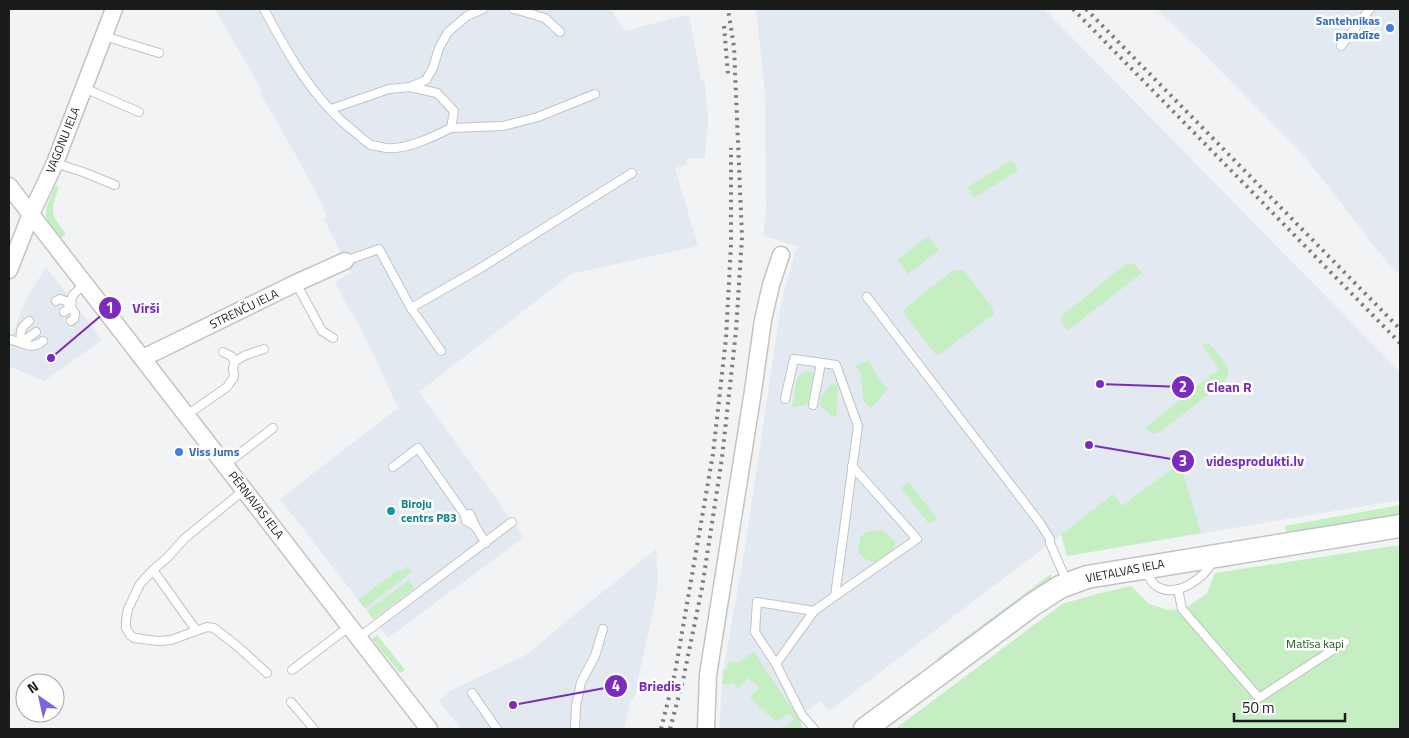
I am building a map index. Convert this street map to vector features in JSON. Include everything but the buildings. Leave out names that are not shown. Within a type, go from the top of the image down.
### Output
[{"type":"street","name":"VAGONU IELA","points":[[9,270],[31,214],[55,164],[114,9]]},
{"type":"street","name":"PĒRNAVAS IELA","points":[[9,186],[429,729]]},
{"type":"street","points":[[706,729],[708,675],[753,391],[762,320],[781,255]]},
{"type":"street","name":"STRENČU IELA","points":[[143,358],[345,261]]},
{"type":"street","name":"VIETALVAS IELA","points":[[865,729],[1032,605],[1054,590],[1068,584],[1087,577],[1144,567],[1400,526]]},
{"type":"lane","points":[[264,9],[300,71],[317,96],[343,123],[371,145],[388,148],[410,145],[451,128],[503,126],[538,117],[595,94]]},
{"type":"lane","points":[[331,109],[389,90],[410,87],[426,80],[433,68],[439,48],[448,32],[467,16],[483,9]]},
{"type":"lane","points":[[514,9],[545,18],[560,32]]},
{"type":"lane","points":[[1341,46],[1370,9]]},
{"type":"lane","points":[[104,36],[158,53]]},
{"type":"lane","points":[[410,87],[437,93],[454,111],[451,128]]},
{"type":"lane","points":[[84,88],[139,112]]},
{"type":"lane","points":[[55,164],[83,172],[115,185]]},
{"type":"lane","points":[[411,308],[479,269],[632,174]]},
{"type":"lane","points":[[345,261],[378,249],[411,308],[441,351]]},
{"type":"lane","points":[[296,283],[322,331],[333,338]]},
{"type":"lane","points":[[67,309],[72,296],[84,284]]},
{"type":"lane","points":[[867,298],[1040,523],[1050,538],[1050,543],[1068,584]]},
{"type":"lane","points":[[56,301],[60,299],[66,301],[67,309]]},
{"type":"lane","points":[[67,309],[75,313],[74,319],[71,321]]},
{"type":"lane","points":[[21,343],[20,334],[22,326],[29,322]]},
{"type":"lane","points":[[21,343],[36,332]]},
{"type":"lane","points":[[9,339],[29,347],[37,346],[43,341]]},
{"type":"lane","points":[[235,361],[264,349]]},
{"type":"lane","points":[[223,352],[231,356],[235,361]]},
{"type":"lane","points":[[785,398],[794,359],[836,365],[858,426],[835,596]]},
{"type":"lane","points":[[187,415],[227,387],[234,377],[233,368],[235,361]]},
{"type":"lane","points":[[812,406],[821,363]]},
{"type":"lane","points":[[225,465],[273,428]]},
{"type":"lane","points":[[393,467],[418,448],[465,515],[466,521],[474,526],[486,542]]},
{"type":"lane","points":[[776,664],[814,611],[917,539],[852,466]]},
{"type":"lane","points":[[244,490],[184,539],[140,584],[128,609],[127,631],[134,638],[158,641],[172,640],[207,627],[214,628],[268,673]]},
{"type":"lane","points":[[292,670],[354,632],[486,542],[512,522]]},
{"type":"lane","points":[[1144,567],[1154,584],[1159,588],[1178,589],[1188,586],[1201,577],[1217,555]]},
{"type":"lane","points":[[153,570],[196,630]]},
{"type":"lane","points":[[1178,589],[1182,608],[1259,698],[1345,642]]},
{"type":"lane","points":[[814,611],[757,602],[755,632],[776,664],[802,714],[814,729]]},
{"type":"lane","points":[[575,729],[576,706],[581,682],[596,656],[603,629]]},
{"type":"lane","points":[[472,693],[496,729]]},
{"type":"lane","points":[[292,702],[314,729]]},
{"type":"shaded area","points":[[215,9],[610,9],[625,31],[689,15],[701,80],[705,82],[708,120],[705,158],[686,159],[687,164],[675,168],[698,246],[571,274],[419,392],[524,537],[388,638],[280,499],[398,408],[359,324],[335,282],[351,273],[324,219],[327,217],[322,205],[260,93],[262,91]]},
{"type":"shaded area","points":[[756,9],[1044,9],[1400,372],[1400,500],[1067,556],[1061,535],[829,711],[820,701],[782,729],[719,729],[723,671],[744,554],[782,299],[797,246],[763,236],[766,212],[765,93]]},
{"type":"shaded area","points":[[1156,9],[1400,9],[1400,275],[1385,260],[1306,158],[1200,50]]},
{"type":"shaded area","points":[[46,267],[102,340],[44,381],[9,366],[9,344],[25,302]]},
{"type":"shaded area","points":[[656,549],[658,582],[655,601],[634,699],[631,699],[624,729],[461,729],[439,701],[452,690],[528,654]]},
{"type":"green space","points":[[1011,160],[1017,167],[1017,171],[974,198],[968,187]]},
{"type":"green space","points":[[55,186],[59,187],[53,212],[66,234],[60,238],[49,223],[46,213],[48,202]]},
{"type":"green space","points":[[928,236],[939,250],[908,274],[897,260]]},
{"type":"green space","points":[[1126,264],[1134,264],[1142,273],[1068,330],[1063,325],[1061,319],[1064,314]]},
{"type":"green space","points":[[953,270],[963,270],[992,307],[994,314],[937,356],[906,317],[903,310]]},
{"type":"green space","points":[[1210,344],[1226,364],[1229,372],[1225,381],[1163,430],[1154,434],[1145,428],[1219,369],[1202,345]]},
{"type":"green space","points":[[869,360],[875,373],[888,389],[871,408],[864,402],[860,371],[855,366]]},
{"type":"green space","points":[[808,371],[814,372],[807,404],[792,408],[797,379],[801,374]]},
{"type":"green space","points":[[838,384],[836,416],[829,415],[820,406],[821,398],[830,385]]},
{"type":"green space","points":[[1180,463],[1201,533],[1067,556],[1061,535],[1113,494],[1122,506]]},
{"type":"green space","points":[[908,482],[937,518],[929,524],[901,488]]},
{"type":"green space","points":[[1400,505],[1400,515],[1287,535],[1285,526]]},
{"type":"green space","points":[[882,530],[895,541],[894,549],[886,557],[874,562],[865,559],[858,552],[860,537],[867,532]]},
{"type":"green space","name":"Matīsa kapi","points":[[1400,546],[1400,729],[895,729],[1062,604],[1131,586],[1149,604],[1168,610],[1179,609],[1189,606],[1207,593],[1215,573]]},
{"type":"green space","points":[[408,566],[412,572],[365,608],[358,600],[395,572],[401,571]]},
{"type":"green space","points":[[1051,574],[1048,582],[942,663],[938,658]]},
{"type":"green space","points":[[409,580],[414,586],[413,589],[373,619],[367,611]]},
{"type":"green space","points":[[377,635],[405,670],[400,673],[372,639]]},
{"type":"green space","points":[[754,651],[798,717],[803,729],[782,729],[794,720],[789,713],[776,722],[750,698],[759,687],[748,678],[738,689],[734,683],[722,685],[723,671],[727,669],[728,661],[738,663]]},
{"type":"railway","points":[[670,729],[683,680],[702,588],[722,458],[736,331],[742,237],[734,47],[728,9]]},
{"type":"railway","points":[[1073,9],[1400,343]]},
{"type":"railway","points":[[1086,9],[1400,329]]},
{"type":"railway","points":[[724,26],[728,74]]},
{"type":"railway","points":[[661,729],[675,673],[713,454],[726,338],[731,244],[731,148]]},
{"type":"place","name":"Santehnikas paradīze","points":[[1390,28]]},
{"type":"place","name":"Virši","points":[[51,358]]},
{"type":"place","name":"Clean R","points":[[1100,384]]},
{"type":"place","name":"videsprodukti.lv","points":[[1089,445]]},
{"type":"place","name":"Viss Jums","points":[[179,452]]},
{"type":"place","name":"Biroju centrs P83","points":[[391,511]]},
{"type":"place","name":"Briedis","points":[[513,705]]}]
